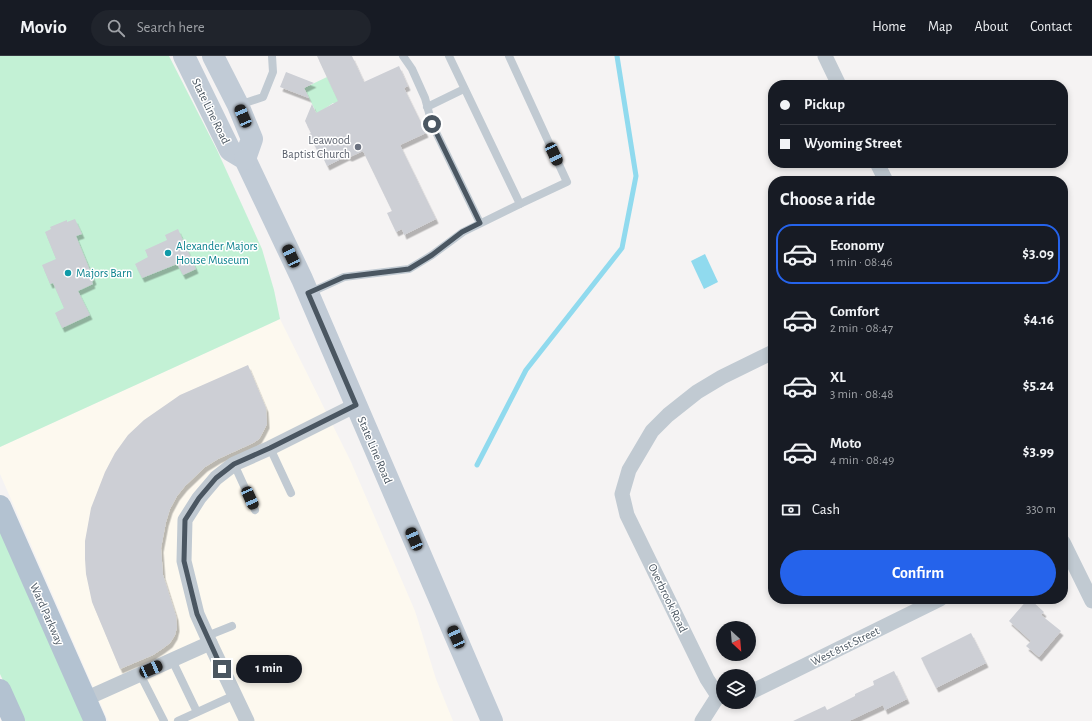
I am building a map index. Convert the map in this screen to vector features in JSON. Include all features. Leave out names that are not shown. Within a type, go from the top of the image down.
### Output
[{"type":"main road","name":"State Line Road","points":[[184,56],[230,150],[245,159],[308,293],[492,721]]},
{"type":"main road","name":"State Line Road","points":[[214,56],[238,105],[252,139],[245,159]]},
{"type":"main road","name":"Ward Parkway","points":[[0,506],[95,721]]},
{"type":"main road","points":[[0,690],[14,721]]},
{"type":"street","points":[[825,56],[837,80]]},
{"type":"street","name":"Overbrook Road","points":[[716,691],[707,679],[627,515],[622,494],[629,470],[652,431],[668,415],[697,392],[722,377],[768,354]]},
{"type":"street","points":[[247,721],[197,614],[184,561],[185,520],[199,498],[216,478],[234,464],[270,448],[356,405]]},
{"type":"street","points":[[1068,552],[1092,601]]},
{"type":"street","name":"West 81st Street","points":[[756,690],[930,604]]},
{"type":"street","points":[[85,699],[172,660],[209,639]]},
{"type":"street","name":"Overbrook Road","points":[[702,721],[716,702]]},
{"type":"lane","points":[[238,105],[263,97],[274,72],[272,56]]},
{"type":"lane","points":[[403,56],[412,69],[425,98],[432,124],[480,223]]},
{"type":"lane","points":[[449,56],[520,204]]},
{"type":"lane","points":[[308,293],[344,277],[409,269],[432,255],[462,232],[567,182],[509,56]]},
{"type":"lane","points":[[427,107],[464,89]]},
{"type":"lane","points":[[270,448],[292,493]]},
{"type":"lane","points":[[234,464],[255,510]]},
{"type":"lane","points":[[209,639],[232,626]]},
{"type":"lane","points":[[172,660],[197,712]]},
{"type":"lane","points":[[140,674],[164,721]]},
{"type":"lane","points":[[178,721],[235,695]]},
{"type":"shaded area","points":[[280,319],[351,462],[415,611],[436,679],[453,721],[108,721],[0,474],[0,447]]},
{"type":"green space","points":[[0,56],[169,56],[217,150],[262,249],[274,290],[280,319],[0,447]]},
{"type":"green space","points":[[327,77],[339,102],[336,104],[333,103],[317,114],[304,88]]},
{"type":"green space","points":[[0,529],[87,721],[22,721],[0,674]]},
{"type":"water","points":[[705,254],[718,282],[704,289],[691,261]]},
{"type":"building","name":"Leawood Baptist Church","points":[[317,56],[352,56],[364,82],[399,66],[408,86],[404,88],[426,133],[400,145],[436,219],[404,235],[402,229],[396,232],[387,213],[392,211],[363,151],[350,157],[347,156],[327,166],[309,134],[311,133],[305,121],[312,104],[316,113],[338,101]]},
{"type":"building","points":[[286,72],[314,83],[304,88],[309,98],[280,87]]},
{"type":"building","name":"Majors Barn","points":[[75,219],[82,234],[76,236],[94,280],[92,282],[93,284],[78,291],[90,315],[62,328],[55,313],[64,308],[53,283],[50,284],[42,265],[56,259],[45,232],[51,229],[50,227],[67,220],[67,222]]},
{"type":"building","name":"Alexander Majors House Museum","points":[[178,229],[196,269],[183,275],[177,264],[142,278],[135,264],[148,257],[145,250],[167,240],[165,235]]},
{"type":"building","points":[[248,365],[266,408],[267,424],[259,439],[205,467],[177,496],[170,509],[166,522],[161,548],[163,575],[176,616],[177,627],[175,635],[170,643],[153,655],[120,669],[92,602],[86,574],[85,541],[91,508],[105,472],[115,453],[128,435],[144,420],[180,395]]},
{"type":"building","points":[[1024,604],[1035,604],[1044,612],[1041,615],[1061,631],[1039,657],[1026,646],[1031,641],[1009,621]]},
{"type":"building","points":[[971,633],[986,663],[936,688],[921,658]]},
{"type":"building","points":[[894,671],[907,699],[885,710],[883,705],[849,721],[793,721],[825,706],[827,710],[874,685],[873,681]]},
{"type":"waterway","points":[[477,465],[526,370],[622,248],[636,176],[617,56]]},
{"type":"place","name":"Leawood Baptist Church","points":[[358,147]]},
{"type":"place","name":"Alexander Majors House Museum","points":[[168,253]]},
{"type":"place","name":"Majors Barn","points":[[68,273]]},
{"type":"route","points":[[222,669],[197,614],[184,561],[185,520],[199,498],[216,478],[234,464],[270,448],[356,405],[308,293],[344,277],[409,269],[432,255],[462,232],[480,223],[432,124]]}]
